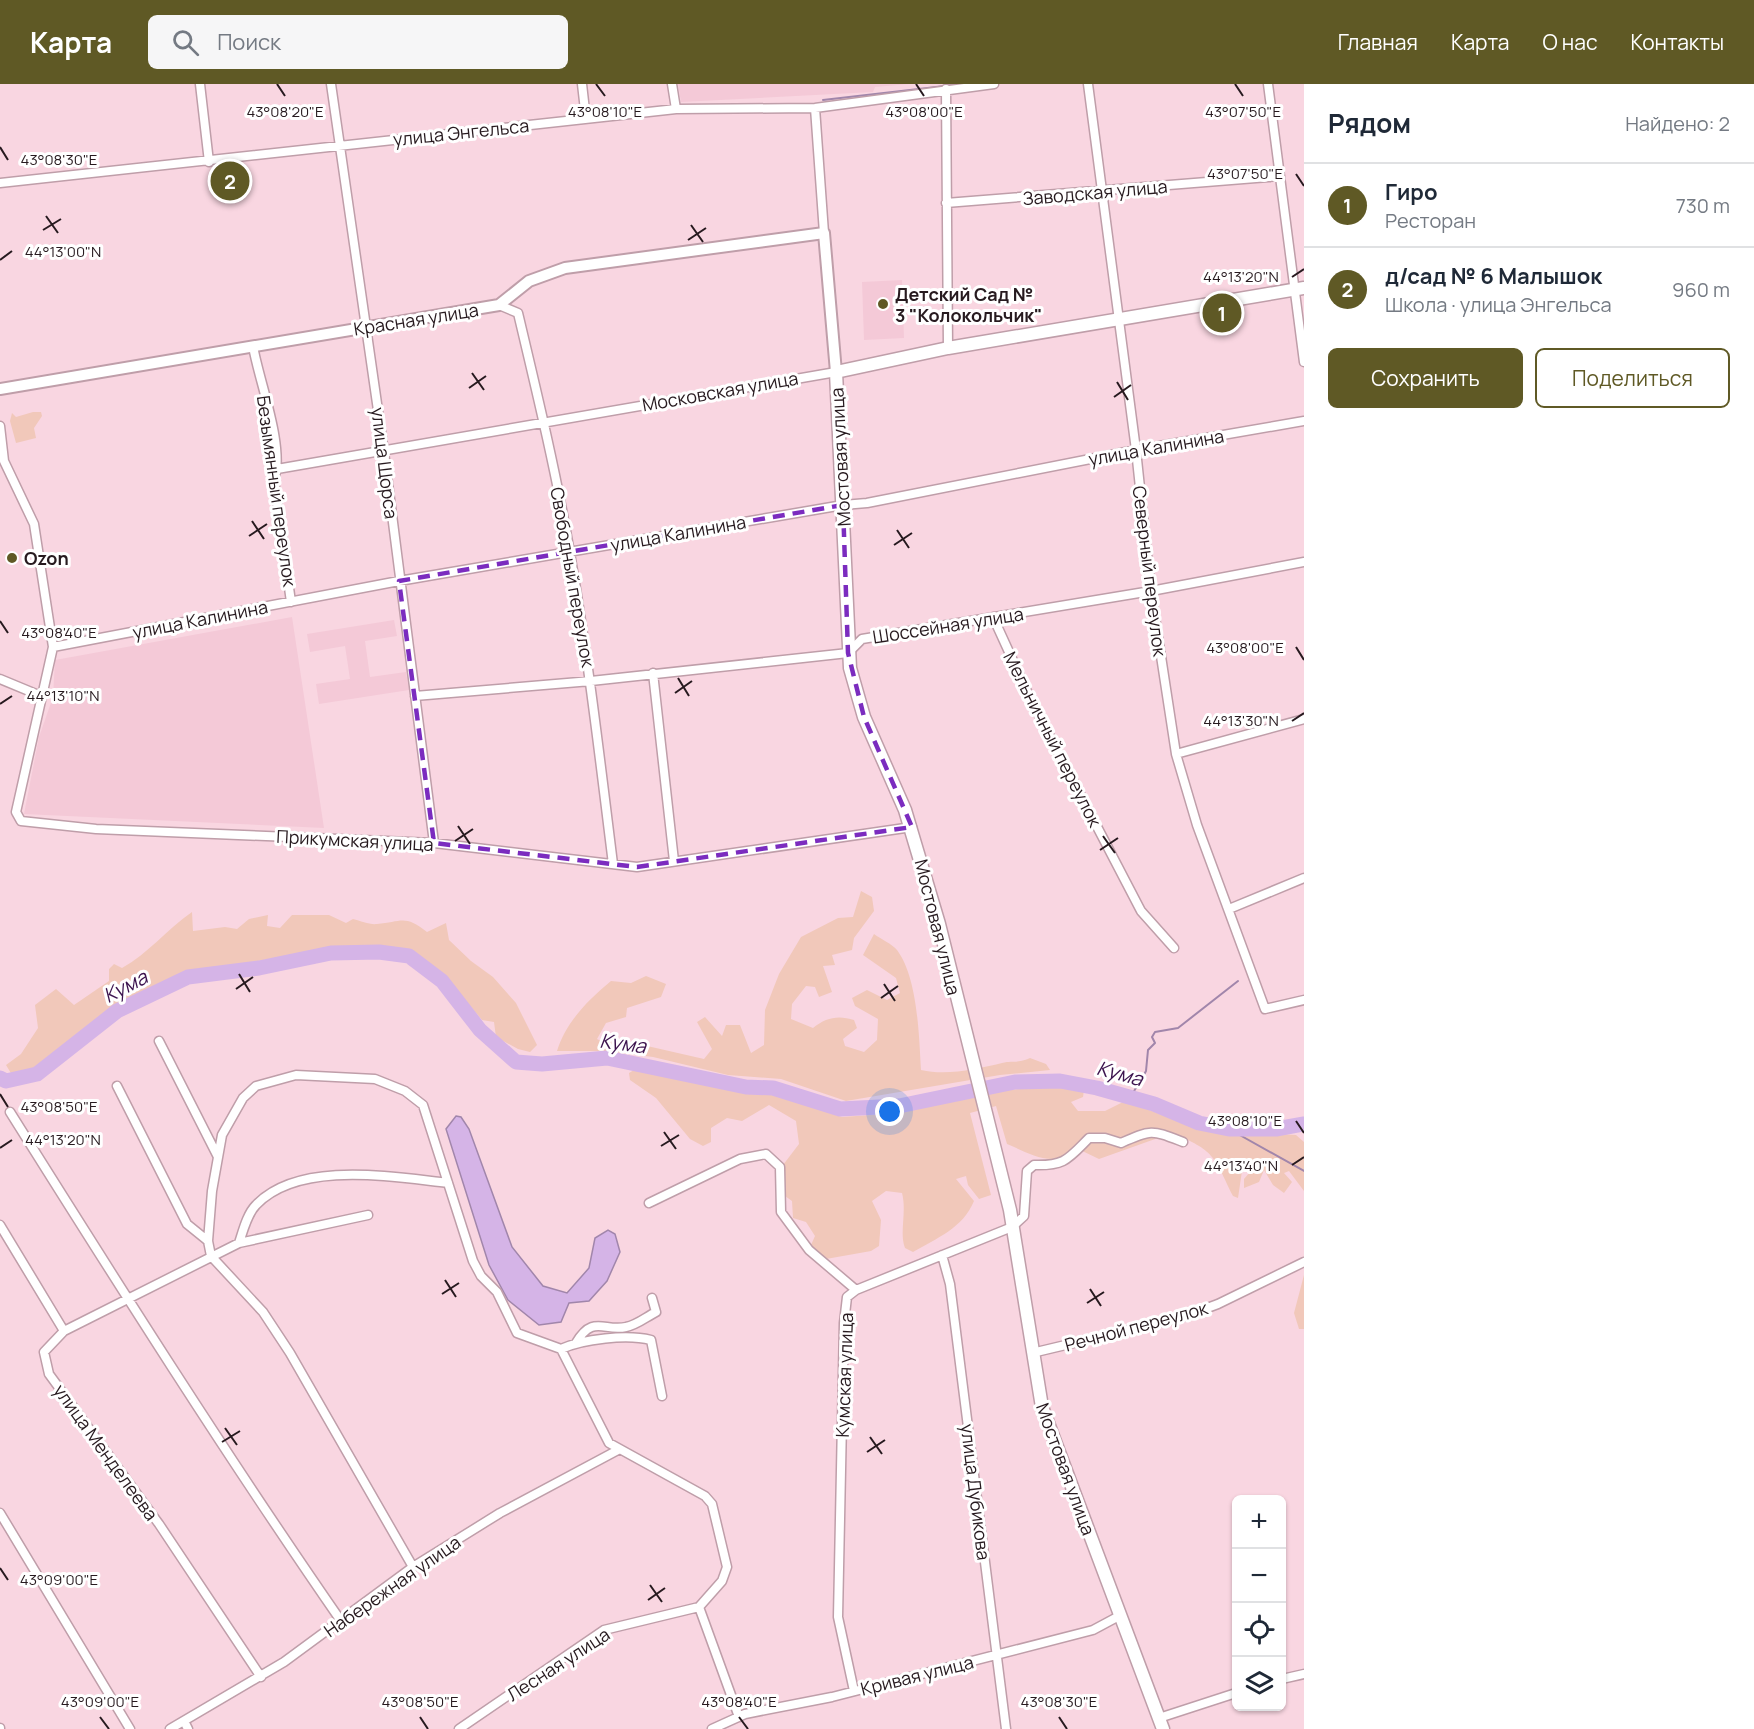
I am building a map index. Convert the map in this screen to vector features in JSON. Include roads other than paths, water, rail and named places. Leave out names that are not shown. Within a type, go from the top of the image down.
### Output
[{"type":"main road","name":"Московская улица","points":[[836,372],[948,348],[1299,289]]},
{"type":"main road","name":"Мостовая улица","points":[[836,372],[848,653],[864,717],[912,827],[939,924],[1010,1209],[1032,1353],[1045,1418],[1161,1724]]},
{"type":"street","points":[[200,84],[208,162]]},
{"type":"street","name":"улица Щорса","points":[[331,84],[384,452],[434,843]]},
{"type":"street","points":[[582,84],[586,119]]},
{"type":"street","points":[[672,84],[676,109]]},
{"type":"street","name":"улица Энгельса","points":[[0,183],[676,109],[815,108],[994,84]]},
{"type":"street","name":"Северный переулок","points":[[1088,84],[1136,450],[1151,591],[1176,754],[1197,825],[1265,1009],[1304,999]]},
{"type":"street","points":[[1268,84],[1280,176],[1299,289],[1304,362]]},
{"type":"street","points":[[946,89],[948,348]]},
{"type":"street","name":"Мостовая улица","points":[[815,108],[836,372]]},
{"type":"street","name":"Заводская улица","points":[[946,203],[1280,176]]},
{"type":"street","name":"Красная улица","points":[[0,388],[499,305],[530,281],[565,268],[824,233]]},
{"type":"street","name":"Свободный переулок","points":[[499,305],[518,313],[545,422],[570,552],[591,681],[613,864]]},
{"type":"street","name":"Безымянный переулок","points":[[254,346],[257,369],[267,400],[278,469],[274,480],[291,602]]},
{"type":"street","name":"Московская улица","points":[[278,469],[836,372]]},
{"type":"street","name":"улица Калинина","points":[[53,647],[399,581],[843,505],[867,503],[1136,450],[1304,421]]},
{"type":"street","points":[[0,426],[4,461],[34,524],[53,647],[40,696],[0,679]]},
{"type":"street","name":"Шоссейная улица","points":[[415,696],[591,681],[848,653],[862,639],[1151,591],[1304,562]]},
{"type":"street","name":"Мельничный переулок","points":[[993,617],[1030,698],[1141,911],[1174,948]]},
{"type":"street","points":[[652,673],[674,861]]},
{"type":"street","name":"Прикумская улица","points":[[40,696],[16,812],[21,820],[34,824],[434,843],[637,867],[912,827]]},
{"type":"street","points":[[1176,754],[1304,718]]},
{"type":"street","points":[[1229,909],[1304,878]]},
{"type":"street","points":[[159,1041],[218,1157]]},
{"type":"street","points":[[413,1567],[290,1353],[263,1312],[211,1256],[207,1241],[222,1135],[243,1098],[256,1086],[305,1075],[375,1079],[405,1091],[423,1105],[473,1262],[481,1276],[497,1292],[517,1333],[561,1349],[576,1343],[651,1340],[662,1396]]},
{"type":"street","points":[[117,1086],[187,1224],[207,1241]]},
{"type":"street","points":[[10,1112],[127,1299],[266,1513],[341,1621]]},
{"type":"street","points":[[856,1290],[1012,1227],[1024,1216],[1027,1172],[1034,1165],[1053,1166],[1069,1160],[1089,1138],[1105,1138],[1121,1143],[1144,1132],[1155,1131],[1183,1142]]},
{"type":"street","name":"Кумская улица","points":[[650,1203],[740,1159],[766,1154],[780,1167],[781,1212],[809,1250],[856,1290],[847,1297],[844,1323],[838,1617],[854,1691]]},
{"type":"street","points":[[239,1243],[255,1205],[285,1186],[306,1179],[356,1174],[448,1183]]},
{"type":"street","points":[[0,1224],[64,1331],[239,1243],[368,1215]]},
{"type":"street","name":"улица Дубикова","points":[[942,1255],[950,1284],[1005,1729]]},
{"type":"street","name":"Речной переулок","points":[[1032,1353],[1183,1317],[1218,1304],[1304,1262]]},
{"type":"street","points":[[576,1343],[583,1331],[593,1327],[607,1325],[623,1328],[656,1312],[652,1298]]},
{"type":"street","name":"улица Менделеева","points":[[64,1331],[44,1352],[49,1374],[159,1524],[261,1677]]},
{"type":"street","points":[[561,1349],[609,1443],[705,1496],[712,1504],[727,1567],[722,1581],[699,1607],[740,1717]]},
{"type":"street","name":"Набережная улица","points":[[170,1729],[186,1725],[261,1677],[413,1567],[500,1513],[618,1450]]},
{"type":"street","points":[[0,1513],[130,1729]]},
{"type":"street","name":"Лесная улица","points":[[459,1729],[604,1630],[699,1607]]},
{"type":"street","name":"Кривая улица","points":[[712,1729],[740,1717],[854,1691],[1093,1630],[1121,1615]]},
{"type":"street","points":[[1286,1678],[1304,1674]]},
{"type":"street","points":[[1161,1724],[1232,1695]]},
{"type":"waterway","points":[[823,100],[962,84]]},
{"type":"waterway","name":"Кума","points":[[0,1078],[6,1081],[37,1074],[117,1011],[188,977],[259,968],[331,953],[379,952],[409,956],[442,981],[480,1030],[516,1062],[542,1064],[607,1058],[746,1087],[773,1088],[840,1109],[899,1106],[1015,1082],[1060,1081],[1097,1088],[1154,1104],[1199,1123],[1229,1129],[1276,1129],[1304,1124]]},
{"type":"waterway","points":[[1130,1097],[1146,1071],[1148,1050],[1155,1043],[1152,1037],[1155,1032],[1178,1028],[1238,981]]},
{"type":"waterway","points":[[1229,1129],[1304,1171]]},
{"type":"place","name":"д/сад № 6 Малышок","points":[[230,181]]},
{"type":"place","name":"Детский Сад № 3 \"Колокольчик\"","points":[[883,304]]},
{"type":"place","name":"Гиро","points":[[1222,313]]},
{"type":"place","name":"Ozon","points":[[12,558]]}]
